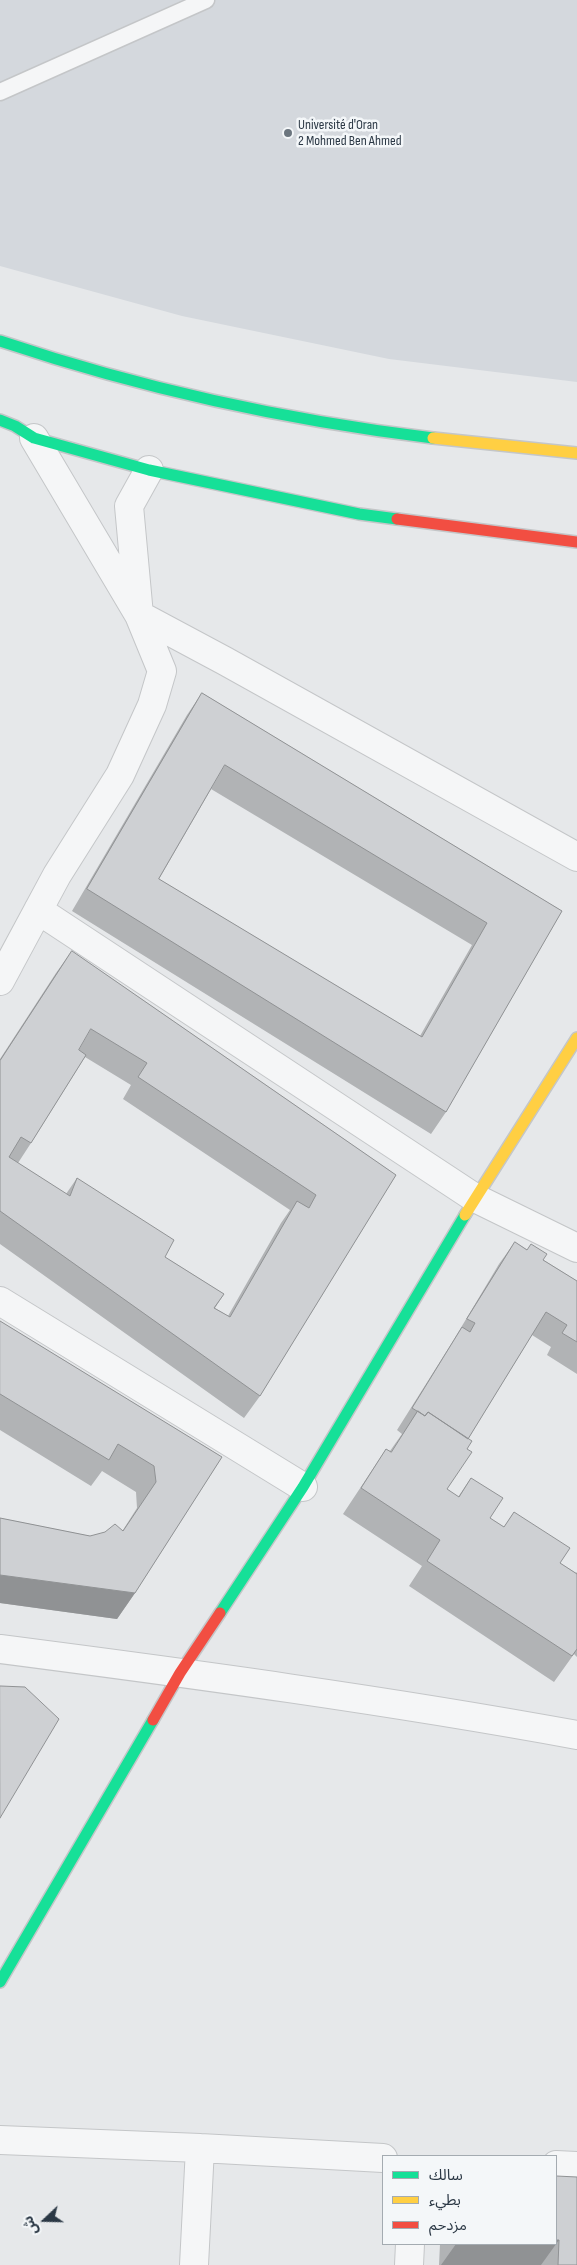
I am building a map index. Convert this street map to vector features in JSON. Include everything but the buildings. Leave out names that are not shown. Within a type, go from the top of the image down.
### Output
[{"type":"main road","points":[[0,341],[123,382],[241,409],[470,444],[577,453]]},
{"type":"main road","points":[[0,420],[15,426],[34,438],[149,470],[359,514],[577,542]]},
{"type":"main road","points":[[0,1982],[180,1673],[303,1487],[475,1198],[577,1038]]},
{"type":"street","points":[[0,981],[57,875],[120,775],[152,705],[162,671],[139,615],[34,438]]},
{"type":"street","points":[[139,615],[129,506],[149,470]]},
{"type":"street","points":[[139,615],[577,857]]},
{"type":"street","points":[[38,910],[475,1198],[577,1248]]},
{"type":"street","points":[[0,1301],[303,1487]]},
{"type":"street","points":[[0,1649],[473,1716],[577,1734]]},
{"type":"street","points":[[0,2140],[382,2158]]},
{"type":"street","points":[[194,2265],[200,2148]]},
{"type":"street","points":[[557,2165],[577,2166]]},
{"type":"street","points":[[409,2265],[410,2245]]},
{"type":"lane","points":[[0,92],[206,0]]},
{"type":"shaded area","name":"Université d'Oran 2 Mohmed Ben Ahmed","points":[[0,0],[577,0],[577,382],[389,359],[182,316],[0,266]]},
{"type":"traffic: fast","points":[[0,341],[107,374],[214,401],[322,422],[433,438]]},
{"type":"traffic: fast","points":[[0,420],[15,426],[34,438],[149,470],[359,514],[397,519]]},
{"type":"traffic: fast","points":[[220,1613],[303,1487],[465,1215]]},
{"type":"traffic: fast","points":[[0,1982],[153,1720]]},
{"type":"traffic: slow","points":[[433,438],[577,453]]},
{"type":"traffic: slow","points":[[465,1215],[577,1038]]},
{"type":"traffic: jam","points":[[397,519],[577,542]]},
{"type":"traffic: jam","points":[[153,1720],[180,1673],[220,1613]]},
{"type":"place","name":"Université d'Oran 2 Mohmed Ben Ahmed","points":[[288,133]]}]
